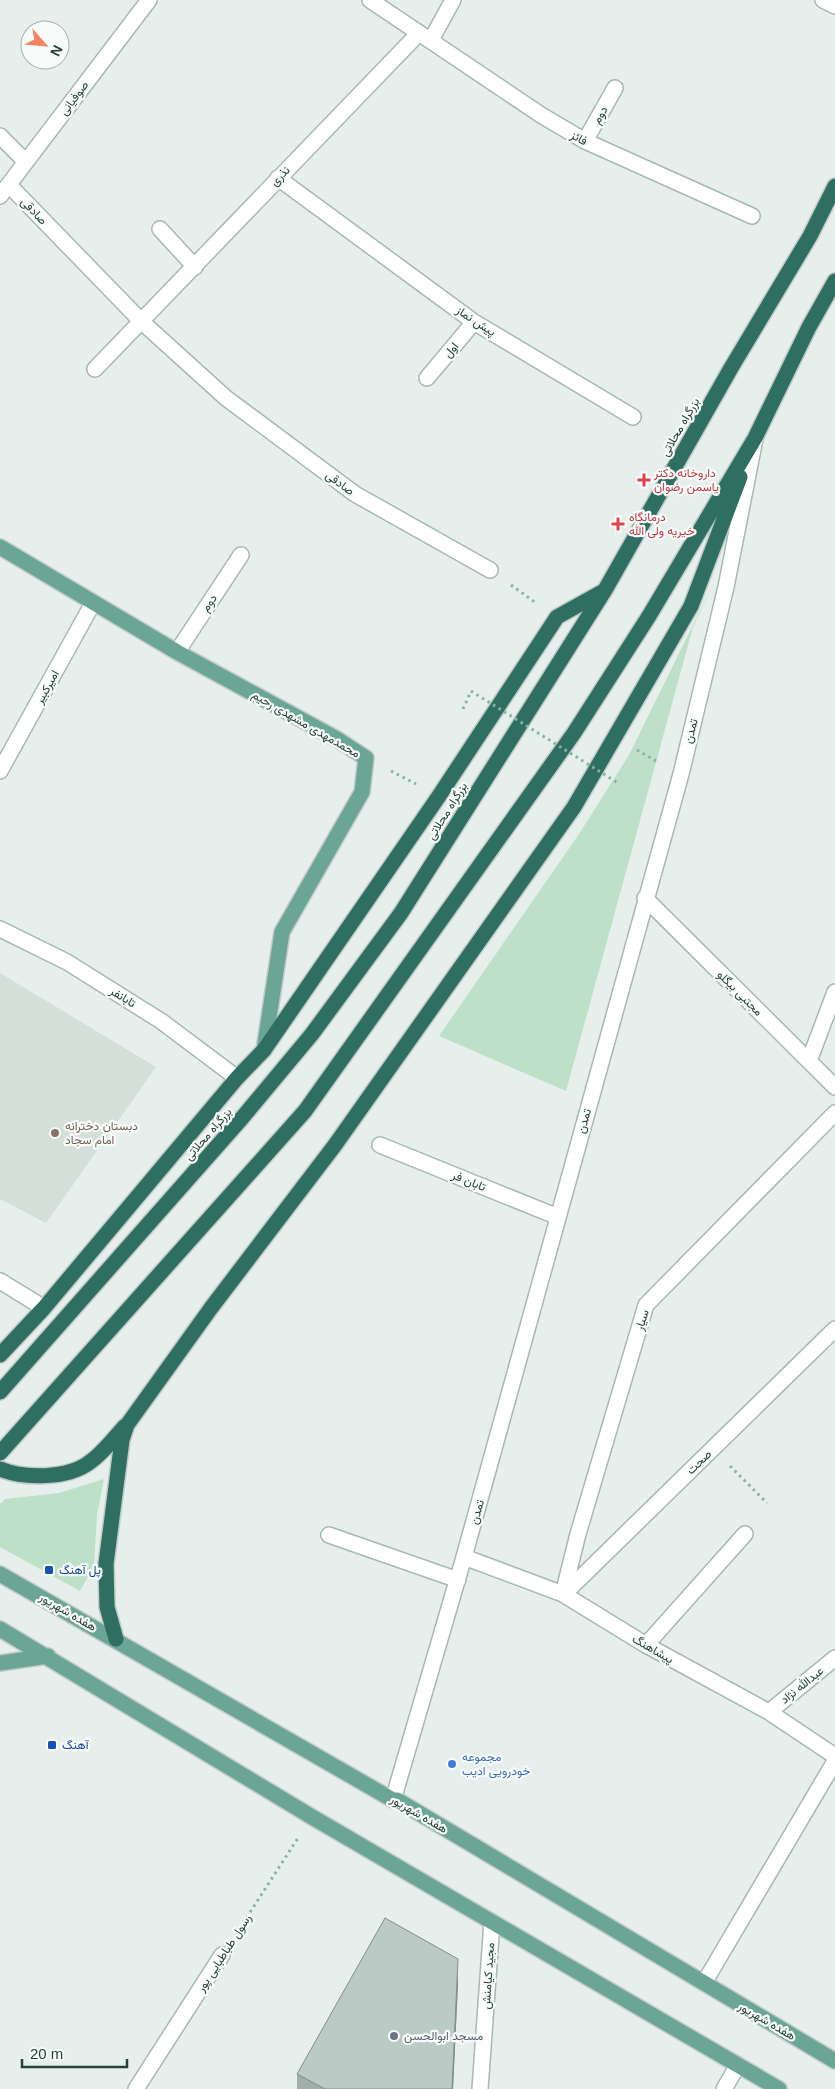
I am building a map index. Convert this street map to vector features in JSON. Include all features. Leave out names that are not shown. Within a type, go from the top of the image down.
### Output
[{"type":"highway","name":"بزرگراه محلاتی","points":[[0,1392],[242,1118],[312,1034],[401,913],[605,590],[686,446],[810,236],[835,186]]},
{"type":"highway","points":[[0,1453],[305,1111],[574,733],[650,616],[755,438],[809,327],[835,281]]},
{"type":"highway","points":[[0,1469],[31,1476],[72,1470],[89,1463],[127,1424],[211,1308],[335,1145],[574,807],[691,606],[755,438]]},
{"type":"highway","points":[[0,1355],[44,1308],[237,1078],[264,1050],[439,796],[557,617],[605,590]]},
{"type":"highway","points":[[116,1639],[107,1606],[106,1564],[122,1440],[127,1424]]},
{"type":"main road","name":"محمدمهدی مشهدی رحیم","points":[[0,547],[177,652],[338,739],[366,758],[362,792],[282,932],[264,1050]]},
{"type":"main road","name":"هفده شهریور","points":[[0,1574],[393,1800],[397,1800],[835,2060]]},
{"type":"main road","points":[[0,1629],[48,1656],[312,1817],[779,2089]]},
{"type":"main road","points":[[0,1663],[48,1656]]},
{"type":"street","name":"صوفیانی","points":[[4,190],[148,0]]},
{"type":"street","name":"فائز","points":[[370,0],[541,115],[585,142],[752,216]]},
{"type":"street","points":[[425,37],[453,0]]},
{"type":"street","points":[[823,0],[835,6]]},
{"type":"street","name":"نذری","points":[[142,322],[278,178],[425,37]]},
{"type":"street","name":"دوم","points":[[585,142],[615,88]]},
{"type":"street","points":[[0,136],[26,162]]},
{"type":"street","name":"پیش نماز","points":[[278,178],[474,322],[633,418]]},
{"type":"street","name":"صادقی","points":[[4,190],[142,322],[226,398],[355,494],[490,570]]},
{"type":"street","points":[[160,229],[195,267]]},
{"type":"street","points":[[95,369],[142,322]]},
{"type":"street","name":"اول","points":[[427,378],[474,322]]},
{"type":"street","name":"تمدن","points":[[393,1800],[458,1580],[645,898],[681,774],[726,587],[755,438]]},
{"type":"street","name":"دوم","points":[[177,652],[242,554]]},
{"type":"street","name":"امیرکبیر","points":[[0,771],[93,603]]},
{"type":"street","name":"مجتبی بیگلو","points":[[645,898],[835,1087]]},
{"type":"street","name":"تابانفر","points":[[0,930],[67,962],[161,1021],[237,1078]]},
{"type":"street","points":[[809,1061],[835,992]]},
{"type":"street","name":"سیار","points":[[563,1594],[581,1524],[646,1305],[835,1113]]},
{"type":"street","name":"تابان فر","points":[[380,1145],[558,1217]]},
{"type":"street","points":[[0,1281],[44,1308]]},
{"type":"street","name":"صحت","points":[[563,1594],[835,1329]]},
{"type":"street","points":[[646,1646],[745,1534]]},
{"type":"street","points":[[329,1535],[458,1580]]},
{"type":"street","name":"پیشاهنگ","points":[[464,1557],[563,1594],[646,1646],[769,1712],[835,1756]]},
{"type":"street","name":"عبدالله نژاد","points":[[769,1712],[835,1658]]},
{"type":"street","points":[[704,1983],[835,1761]]},
{"type":"street","name":"مجید کیامنش","points":[[480,2089],[492,1922]]},
{"type":"street","name":"رسول طباطبایی پور","points":[[136,2089],[222,1955]]},
{"type":"street","points":[[724,2089],[738,2065]]},
{"type":"path","points":[[490,570],[557,617]]},
{"type":"path","points":[[471,691],[618,783]]},
{"type":"path","points":[[366,758],[439,796]]},
{"type":"path","points":[[713,1448],[767,1503]]},
{"type":"path","name":"رسول طباطبایی پور","points":[[222,1955],[312,1817]]},
{"type":"shaded area","name":"دبستان دخترانه امام سجاد","points":[[0,973],[156,1067],[46,1223],[0,1199]]},
{"type":"green space","points":[[716,578],[693,627],[566,1091],[439,1036],[579,834],[629,755]]},
{"type":"green space","points":[[104,1479],[97,1515],[94,1566],[80,1591],[0,1547],[0,1504],[5,1499],[59,1493]]},
{"type":"building","name":"مسجد ابوالحسن","points":[[385,1918],[458,1959],[452,2089],[325,2089],[297,2074]]},
{"type":"place","name":"داروخانه دکتر یاسمن رضوان","points":[[644,480]]},
{"type":"place","name":"درمانگاه خیریه ولی الله","points":[[618,524]]},
{"type":"place","name":"دبستان دخترانه امام سجاد","points":[[55,1133]]},
{"type":"place","name":"پل آهنگ","points":[[49,1570]]},
{"type":"place","name":"آهنگ","points":[[52,1745]]},
{"type":"place","name":"مجموعه خودرویی ادیب","points":[[452,1764]]},
{"type":"place","name":"مسجد ابوالحسن","points":[[394,2036]]}]
